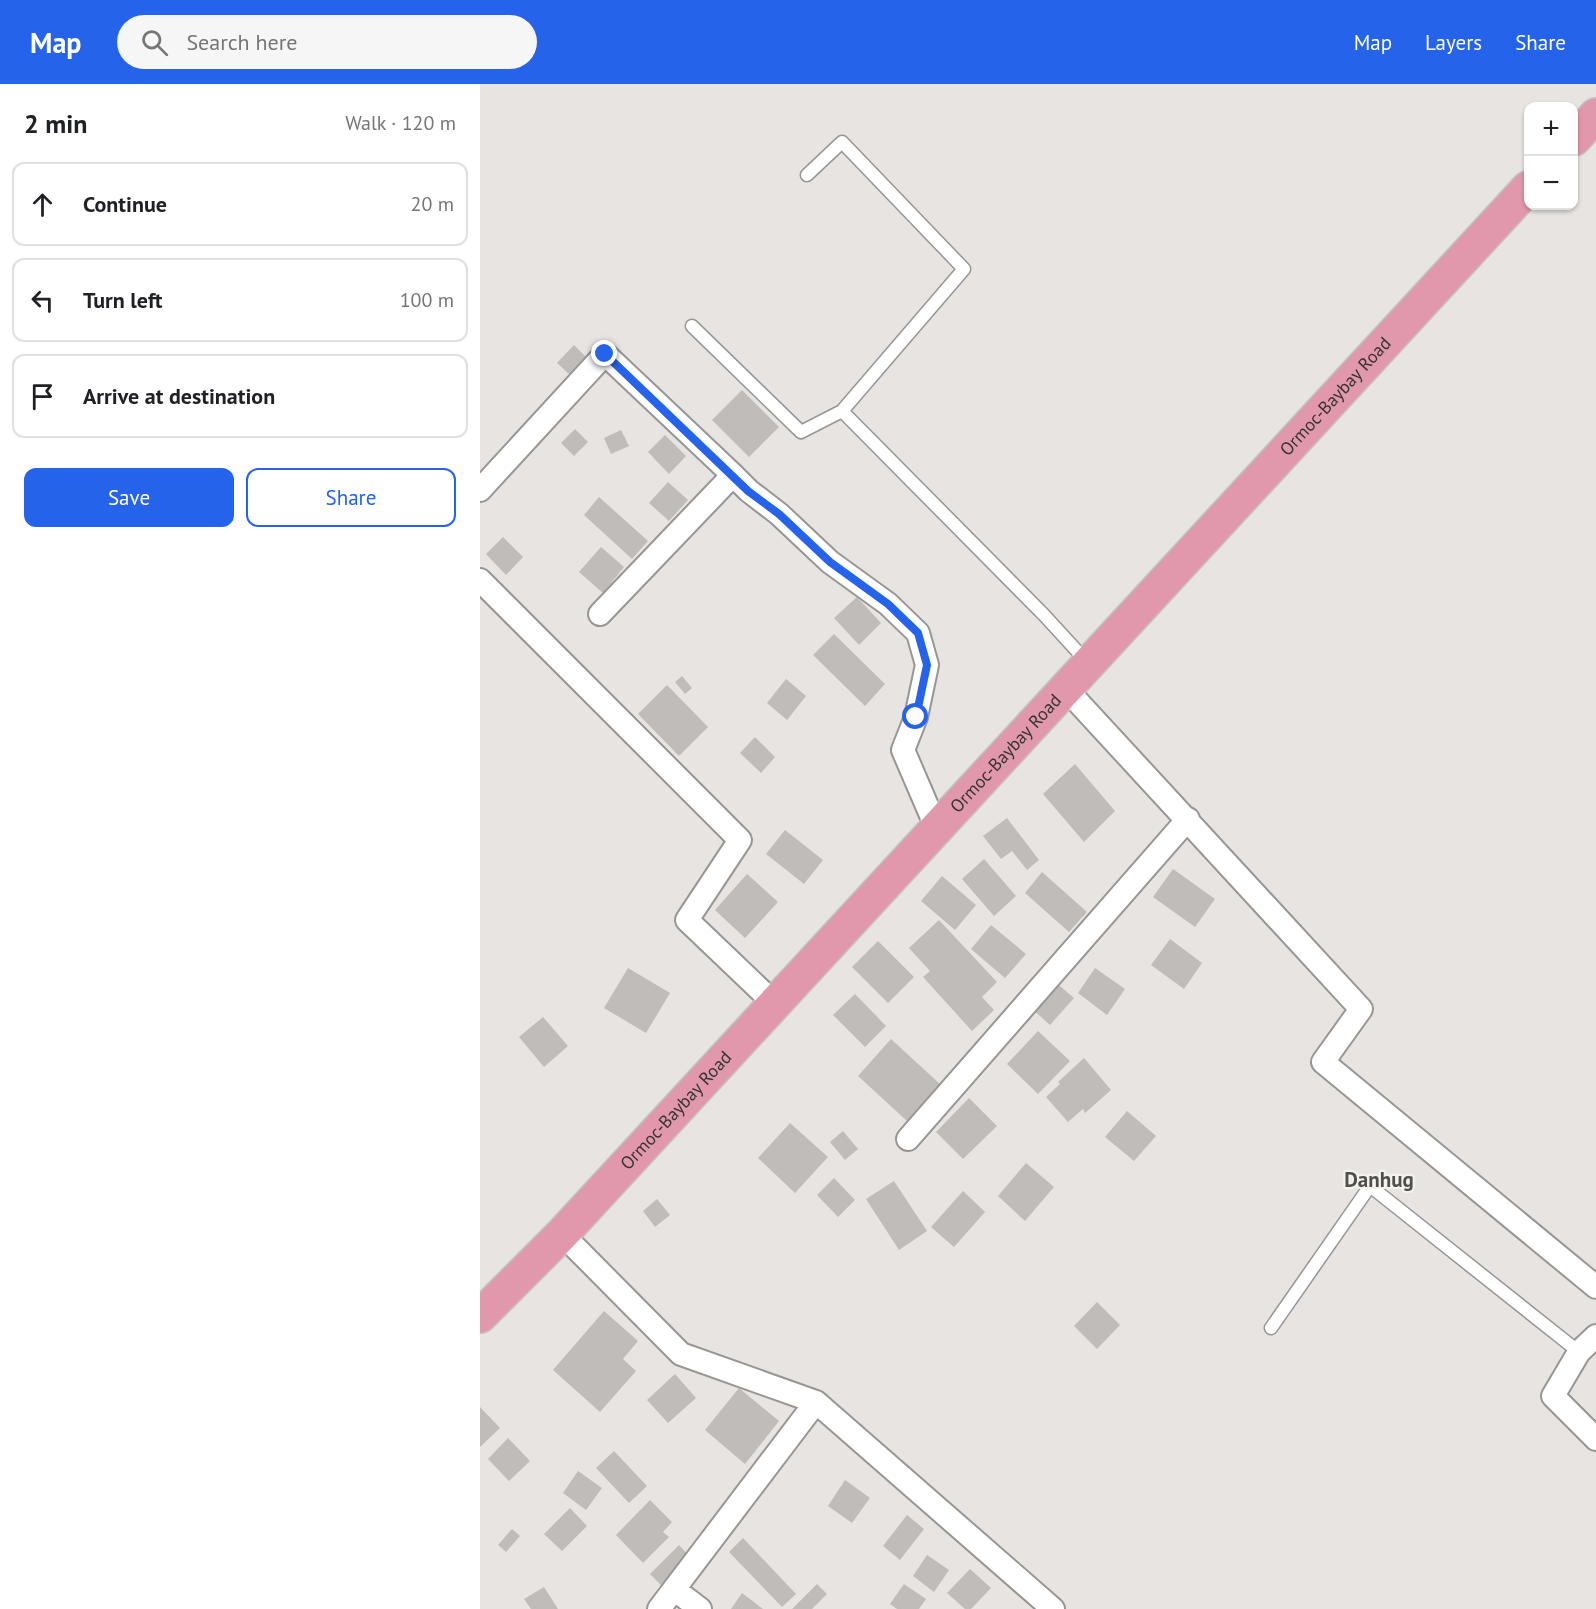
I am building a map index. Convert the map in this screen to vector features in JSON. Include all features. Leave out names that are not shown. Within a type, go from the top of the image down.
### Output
[{"type":"highway","points":[[1578,135],[1596,115]]},
{"type":"highway","name":"Ormoc-Baybay Road","points":[[480,1316],[562,1234],[1524,192]]},
{"type":"street","points":[[480,490],[605,354],[748,491],[779,514],[830,562],[888,604],[918,633],[927,665],[916,717],[903,750],[937,829]]},
{"type":"street","points":[[600,614],[733,475]]},
{"type":"street","points":[[480,580],[740,840],[687,920],[775,1004]]},
{"type":"street","points":[[1066,689],[1361,1009],[1323,1062],[1596,1287]]},
{"type":"street","points":[[908,1139],[1188,819]]},
{"type":"street","points":[[562,1234],[681,1354],[816,1402],[1053,1609]]},
{"type":"street","points":[[1596,1335],[1579,1352],[1553,1396],[1596,1439]]},
{"type":"street","points":[[659,1609],[816,1402]]},
{"type":"street","points":[[674,1589],[700,1609]]},
{"type":"lane","points":[[692,326],[801,432],[842,411],[964,268],[842,142],[807,175]]},
{"type":"lane","points":[[842,411],[1089,664]]},
{"type":"lane","points":[[1271,1328],[1370,1186],[1579,1352]]},
{"type":"building","points":[[574,345],[587,358],[570,375],[557,363]]},
{"type":"building","points":[[742,390],[779,427],[749,457],[712,420]]},
{"type":"building","points":[[575,429],[588,442],[574,456],[561,443]]},
{"type":"building","points":[[621,430],[629,446],[611,454],[604,438]]},
{"type":"building","points":[[665,435],[686,456],[669,474],[648,452]]},
{"type":"building","points":[[668,482],[688,500],[669,521],[649,503]]},
{"type":"building","points":[[599,497],[648,541],[632,559],[584,515]]},
{"type":"building","points":[[503,537],[523,557],[506,575],[486,554]]},
{"type":"building","points":[[601,547],[624,567],[603,593],[579,572]]},
{"type":"building","points":[[857,597],[881,623],[859,645],[834,618]]},
{"type":"building","points":[[834,634],[885,684],[865,706],[813,655]]},
{"type":"building","points":[[682,676],[692,688],[685,694],[675,682]]},
{"type":"building","points":[[786,679],[806,696],[787,720],[767,703]]},
{"type":"building","points":[[667,685],[708,727],[679,756],[638,714]]},
{"type":"building","points":[[755,737],[775,757],[761,773],[740,753]]},
{"type":"building","points":[[1075,764],[1115,811],[1084,842],[1043,794]]},
{"type":"building","points":[[1007,818],[1039,860],[1027,870],[1012,851],[1001,859],[983,836]]},
{"type":"building","points":[[785,830],[823,860],[804,884],[766,854]]},
{"type":"building","points":[[984,859],[1016,896],[994,916],[962,879]]},
{"type":"building","points":[[1173,869],[1215,899],[1195,927],[1153,897]]},
{"type":"building","points":[[1042,872],[1087,912],[1069,932],[1025,893]]},
{"type":"building","points":[[747,874],[778,902],[745,938],[715,910]]},
{"type":"building","points":[[942,876],[976,905],[955,930],[921,901]]},
{"type":"building","points":[[939,920],[997,982],[982,997],[994,1010],[972,1031],[923,977],[930,971],[909,948]]},
{"type":"building","points":[[991,925],[1026,954],[1005,978],[971,949]]},
{"type":"building","points":[[1170,939],[1202,963],[1184,989],[1151,965]]},
{"type":"building","points":[[878,941],[914,977],[888,1003],[852,967]]},
{"type":"building","points":[[628,968],[670,993],[646,1033],[604,1008]]},
{"type":"building","points":[[1095,968],[1125,989],[1107,1015],[1078,993]]},
{"type":"building","points":[[1053,980],[1074,998],[1050,1025],[1030,1007]]},
{"type":"building","points":[[855,994],[886,1026],[865,1047],[833,1015]]},
{"type":"building","points":[[543,1017],[568,1046],[544,1067],[519,1037]]},
{"type":"building","points":[[1038,1031],[1070,1061],[1038,1094],[1007,1064]]},
{"type":"building","points":[[891,1039],[941,1085],[907,1121],[858,1076]]},
{"type":"building","points":[[1084,1058],[1111,1090],[1085,1113],[1083,1109],[1068,1122],[1046,1097],[1060,1084],[1058,1082]]},
{"type":"building","points":[[969,1098],[997,1126],[963,1159],[936,1132]]},
{"type":"building","points":[[1127,1111],[1156,1136],[1134,1161],[1105,1137]]},
{"type":"building","points":[[790,1123],[828,1157],[795,1193],[758,1158]]},
{"type":"building","points":[[843,1131],[858,1149],[845,1160],[830,1142]]},
{"type":"building","points":[[1026,1163],[1054,1187],[1025,1221],[998,1196]]},
{"type":"building","points":[[834,1178],[855,1200],[838,1217],[817,1195]]},
{"type":"building","points":[[894,1181],[927,1231],[899,1250],[866,1199]]},
{"type":"building","points":[[963,1191],[985,1212],[954,1247],[931,1227]]},
{"type":"building","points":[[657,1199],[670,1215],[655,1227],[643,1211]]},
{"type":"building","points":[[1097,1302],[1120,1325],[1097,1349],[1074,1326]]},
{"type":"building","points":[[604,1311],[638,1341],[623,1359],[636,1371],[600,1412],[553,1370]]},
{"type":"building","points":[[675,1374],[696,1398],[668,1423],[647,1400]]},
{"type":"building","points":[[739,1388],[779,1421],[745,1464],[705,1430]]},
{"type":"building","points":[[480,1407],[500,1428],[480,1447]]},
{"type":"building","points":[[508,1438],[530,1461],[509,1481],[488,1459]]},
{"type":"building","points":[[614,1451],[647,1486],[629,1503],[596,1468]]},
{"type":"building","points":[[578,1471],[602,1488],[586,1510],[563,1493]]},
{"type":"building","points":[[845,1480],[870,1498],[852,1523],[828,1506]]},
{"type":"building","points":[[650,1500],[672,1522],[663,1532],[669,1537],[643,1563],[616,1535]]},
{"type":"building","points":[[570,1508],[587,1526],[562,1551],[544,1534]]},
{"type":"building","points":[[907,1515],[924,1529],[900,1560],[883,1546]]},
{"type":"building","points":[[512,1529],[520,1536],[506,1552],[498,1545]]},
{"type":"building","points":[[743,1538],[796,1594],[782,1607],[729,1552]]},
{"type":"building","points":[[679,1545],[693,1560],[664,1588],[650,1574]]},
{"type":"building","points":[[927,1555],[949,1570],[934,1592],[913,1576]]},
{"type":"building","points":[[970,1569],[991,1588],[971,1609],[965,1609],[947,1593]]},
{"type":"building","points":[[817,1584],[827,1594],[812,1609],[792,1609]]},
{"type":"building","points":[[904,1584],[926,1599],[919,1609],[897,1609],[890,1604]]},
{"type":"building","points":[[544,1587],[558,1609],[531,1609],[524,1599]]},
{"type":"building","points":[[742,1593],[763,1609],[731,1609]]},
{"type":"district","name":"Danhug","points":[[1379,1180]]},
{"type":"route","points":[[605,354],[748,491],[779,514],[830,562],[888,604],[918,633],[927,665],[916,717]]}]
